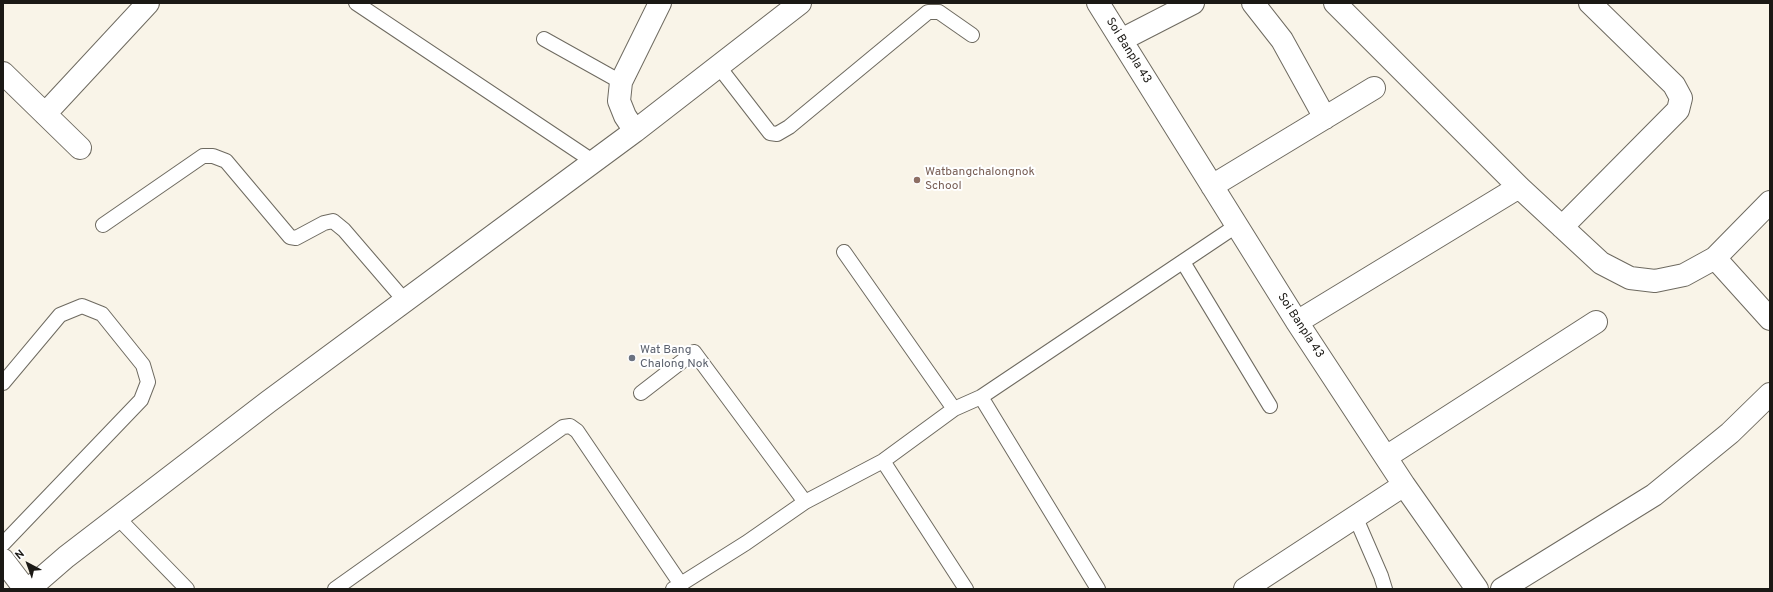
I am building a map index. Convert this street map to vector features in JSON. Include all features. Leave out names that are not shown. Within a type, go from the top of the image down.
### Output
[{"type":"street","points":[[45,114],[148,3]]},
{"type":"street","points":[[635,131],[625,116],[619,101],[621,82],[660,3]]},
{"type":"street","points":[[29,589],[268,402],[594,162],[800,3]]},
{"type":"street","name":"Soi Banpla 43","points":[[1098,3],[1297,322],[1404,485],[1477,589]]},
{"type":"street","points":[[1121,40],[1193,3]]},
{"type":"street","points":[[1253,3],[1282,40],[1325,118]]},
{"type":"street","points":[[1562,227],[1678,110],[1681,98],[1674,85],[1590,3]]},
{"type":"street","points":[[1347,7],[1519,187],[1600,263],[1630,278],[1655,281],[1684,275],[1715,258],[1770,202]]},
{"type":"street","points":[[3,73],[80,148]]},
{"type":"street","points":[[1212,186],[1374,88]]},
{"type":"street","points":[[1297,322],[1519,187]]},
{"type":"street","points":[[1715,258],[1770,320]]},
{"type":"street","points":[[1386,457],[1596,322]]},
{"type":"street","points":[[1502,589],[1654,495],[1730,433],[1770,394]]},
{"type":"street","points":[[1245,589],[1404,485]]},
{"type":"street","points":[[3,560],[25,589]]},
{"type":"lane","points":[[356,3],[594,162]]},
{"type":"lane","points":[[719,67],[770,133],[777,134],[789,127],[928,12],[939,12],[972,35]]},
{"type":"lane","points":[[544,39],[621,82]]},
{"type":"lane","points":[[103,225],[203,156],[213,156],[226,161],[290,237],[296,238],[324,223],[333,221],[344,230],[405,301]]},
{"type":"lane","points":[[335,589],[563,427],[570,426],[577,431],[677,586],[746,543],[805,502],[884,461],[954,409],[981,397],[1236,226]]},
{"type":"lane","points":[[844,252],[954,409]]},
{"type":"lane","points":[[1182,262],[1270,406]]},
{"type":"lane","points":[[3,384],[60,315],[82,306],[102,314],[143,365],[148,382],[141,400],[3,544]]},
{"type":"lane","points":[[641,393],[694,352],[805,502]]},
{"type":"lane","points":[[981,397],[1098,589]]},
{"type":"lane","points":[[884,461],[966,589]]},
{"type":"lane","points":[[1355,516],[1381,576],[1384,589]]},
{"type":"lane","points":[[118,518],[187,589]]},
{"type":"place","name":"Watbangchalongnok School","points":[[917,180]]},
{"type":"place","name":"Wat Bang Chalong Nok","points":[[632,358]]}]
